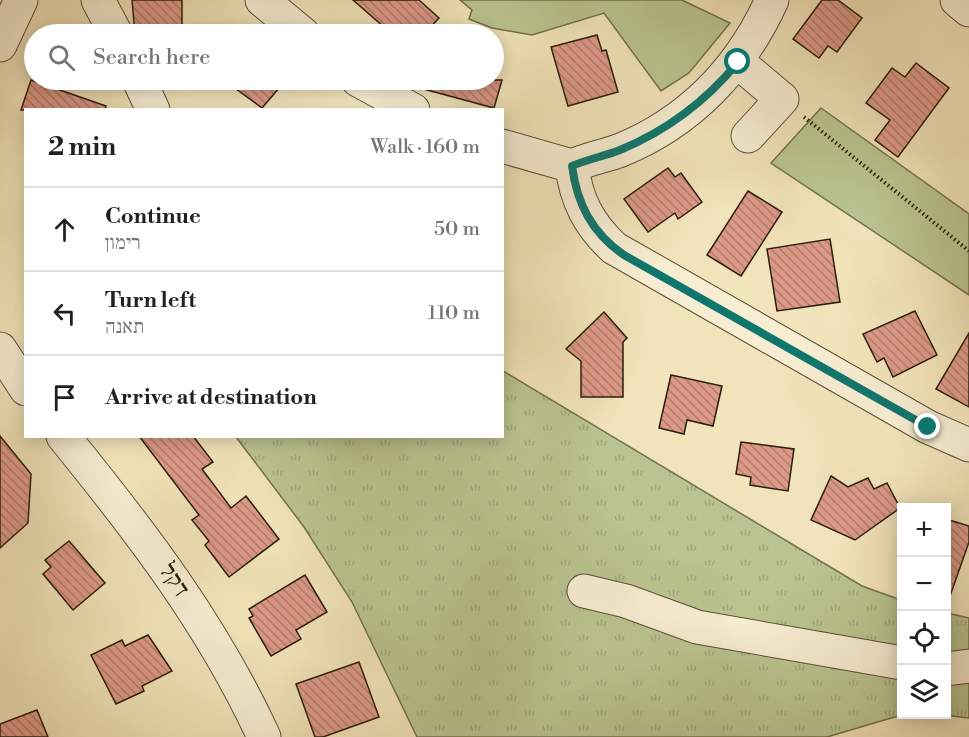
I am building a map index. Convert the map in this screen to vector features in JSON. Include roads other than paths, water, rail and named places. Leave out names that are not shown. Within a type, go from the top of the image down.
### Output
[{"type":"street","points":[[0,45],[21,0]]},
{"type":"street","points":[[98,0],[111,24]]},
{"type":"street","points":[[262,0],[291,24]]},
{"type":"street","points":[[504,147],[572,166],[620,150],[655,133],[690,110],[722,81],[738,62],[759,29],[772,0]]},
{"type":"street","points":[[957,0],[969,10]]},
{"type":"street","points":[[738,62],[782,99],[748,136]]},
{"type":"street","points":[[144,90],[152,108]]},
{"type":"street","points":[[376,90],[409,108]]},
{"type":"street","points":[[572,166],[576,189],[590,222],[605,240],[624,255],[928,427],[969,445]]},
{"type":"street","points":[[0,349],[24,386]]},
{"type":"street","name":"דקל","points":[[65,438],[150,544],[181,588],[236,681],[264,737]]},
{"type":"street","points":[[584,591],[626,601],[698,627],[897,662]]},
{"type":"street","points":[[951,668],[969,666]]}]
